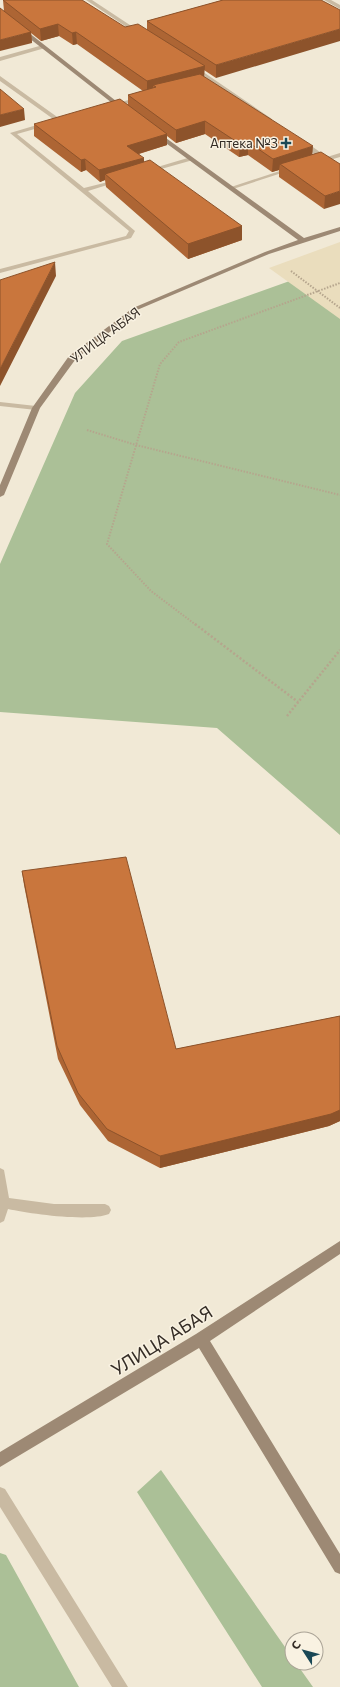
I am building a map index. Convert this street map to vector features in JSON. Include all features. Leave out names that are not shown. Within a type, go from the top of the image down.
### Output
[{"type":"main road","points":[[18,28],[129,113]]},
{"type":"main road","points":[[154,131],[302,240]]},
{"type":"main road","name":"УЛИЦА АБАЯ","points":[[0,495],[36,408],[72,358],[135,309],[267,253],[302,240],[340,229]]},
{"type":"main road","name":"УЛИЦА АБАЯ","points":[[0,1460],[201,1339],[340,1247]]},
{"type":"main road","points":[[201,1339],[340,1567]]},
{"type":"street","points":[[89,0],[147,38]]},
{"type":"street","points":[[327,0],[340,7]]},
{"type":"street","points":[[0,58],[43,47]]},
{"type":"street","points":[[186,63],[276,124]]},
{"type":"street","points":[[0,78],[58,120]]},
{"type":"street","points":[[190,85],[213,80]]},
{"type":"street","points":[[102,108],[146,97]]},
{"type":"street","points":[[0,271],[129,237],[132,231],[13,133],[65,118]]},
{"type":"street","points":[[294,137],[326,159]]},
{"type":"street","points":[[318,161],[340,155]]},
{"type":"street","points":[[140,173],[191,158]]},
{"type":"street","points":[[231,188],[297,168]]},
{"type":"street","points":[[83,190],[126,178]]},
{"type":"street","points":[[0,404],[36,408]]},
{"type":"street","points":[[0,1174],[4,1203],[0,1217]]},
{"type":"street","points":[[4,1203],[29,1208],[67,1212],[105,1210]]},
{"type":"street","points":[[0,1494],[121,1687]]},
{"type":"path","points":[[267,253],[340,308]]},
{"type":"path","points":[[298,702],[151,591],[106,544],[160,364],[178,342],[340,283]]},
{"type":"path","points":[[87,430],[136,445],[340,495]]},
{"type":"path","points":[[288,716],[340,650]]},
{"type":"green space","points":[[340,263],[340,835],[217,728],[0,712],[0,564],[75,393],[122,341]]},
{"type":"green space","points":[[161,1470],[284,1646],[284,1671],[302,1671],[313,1687],[262,1687],[137,1492]]},
{"type":"green space","points":[[0,1553],[6,1555],[79,1687],[0,1687]]},
{"type":"shaded area","points":[[340,242],[340,319],[269,268]]},
{"type":"building","points":[[3,0],[82,0],[125,27],[138,24],[205,66],[147,81],[76,32],[72,33],[58,24],[40,29]]},
{"type":"building","points":[[223,0],[321,0],[340,10],[340,29],[216,65],[147,21]]},
{"type":"building","points":[[0,8],[31,32],[0,40]]},
{"type":"building","points":[[200,74],[313,146],[273,159],[248,142],[240,144],[205,121],[176,130],[128,95],[156,87],[153,85]]},
{"type":"building","points":[[0,89],[24,109],[0,115]]},
{"type":"building","points":[[120,99],[167,134],[127,146],[144,158],[99,170],[85,159],[81,160],[34,124]]},
{"type":"building","points":[[321,152],[340,164],[340,191],[325,196],[280,164]]},
{"type":"building","points":[[150,160],[242,226],[188,244],[105,174]]},
{"type":"building","points":[[55,262],[0,369],[0,280]]},
{"type":"building","points":[[126,857],[176,1049],[340,1016],[340,1110],[331,1114],[160,1156],[107,1129],[78,1093],[57,1046],[22,871]]},
{"type":"place","name":"Аптека №3","points":[[286,143]]}]
